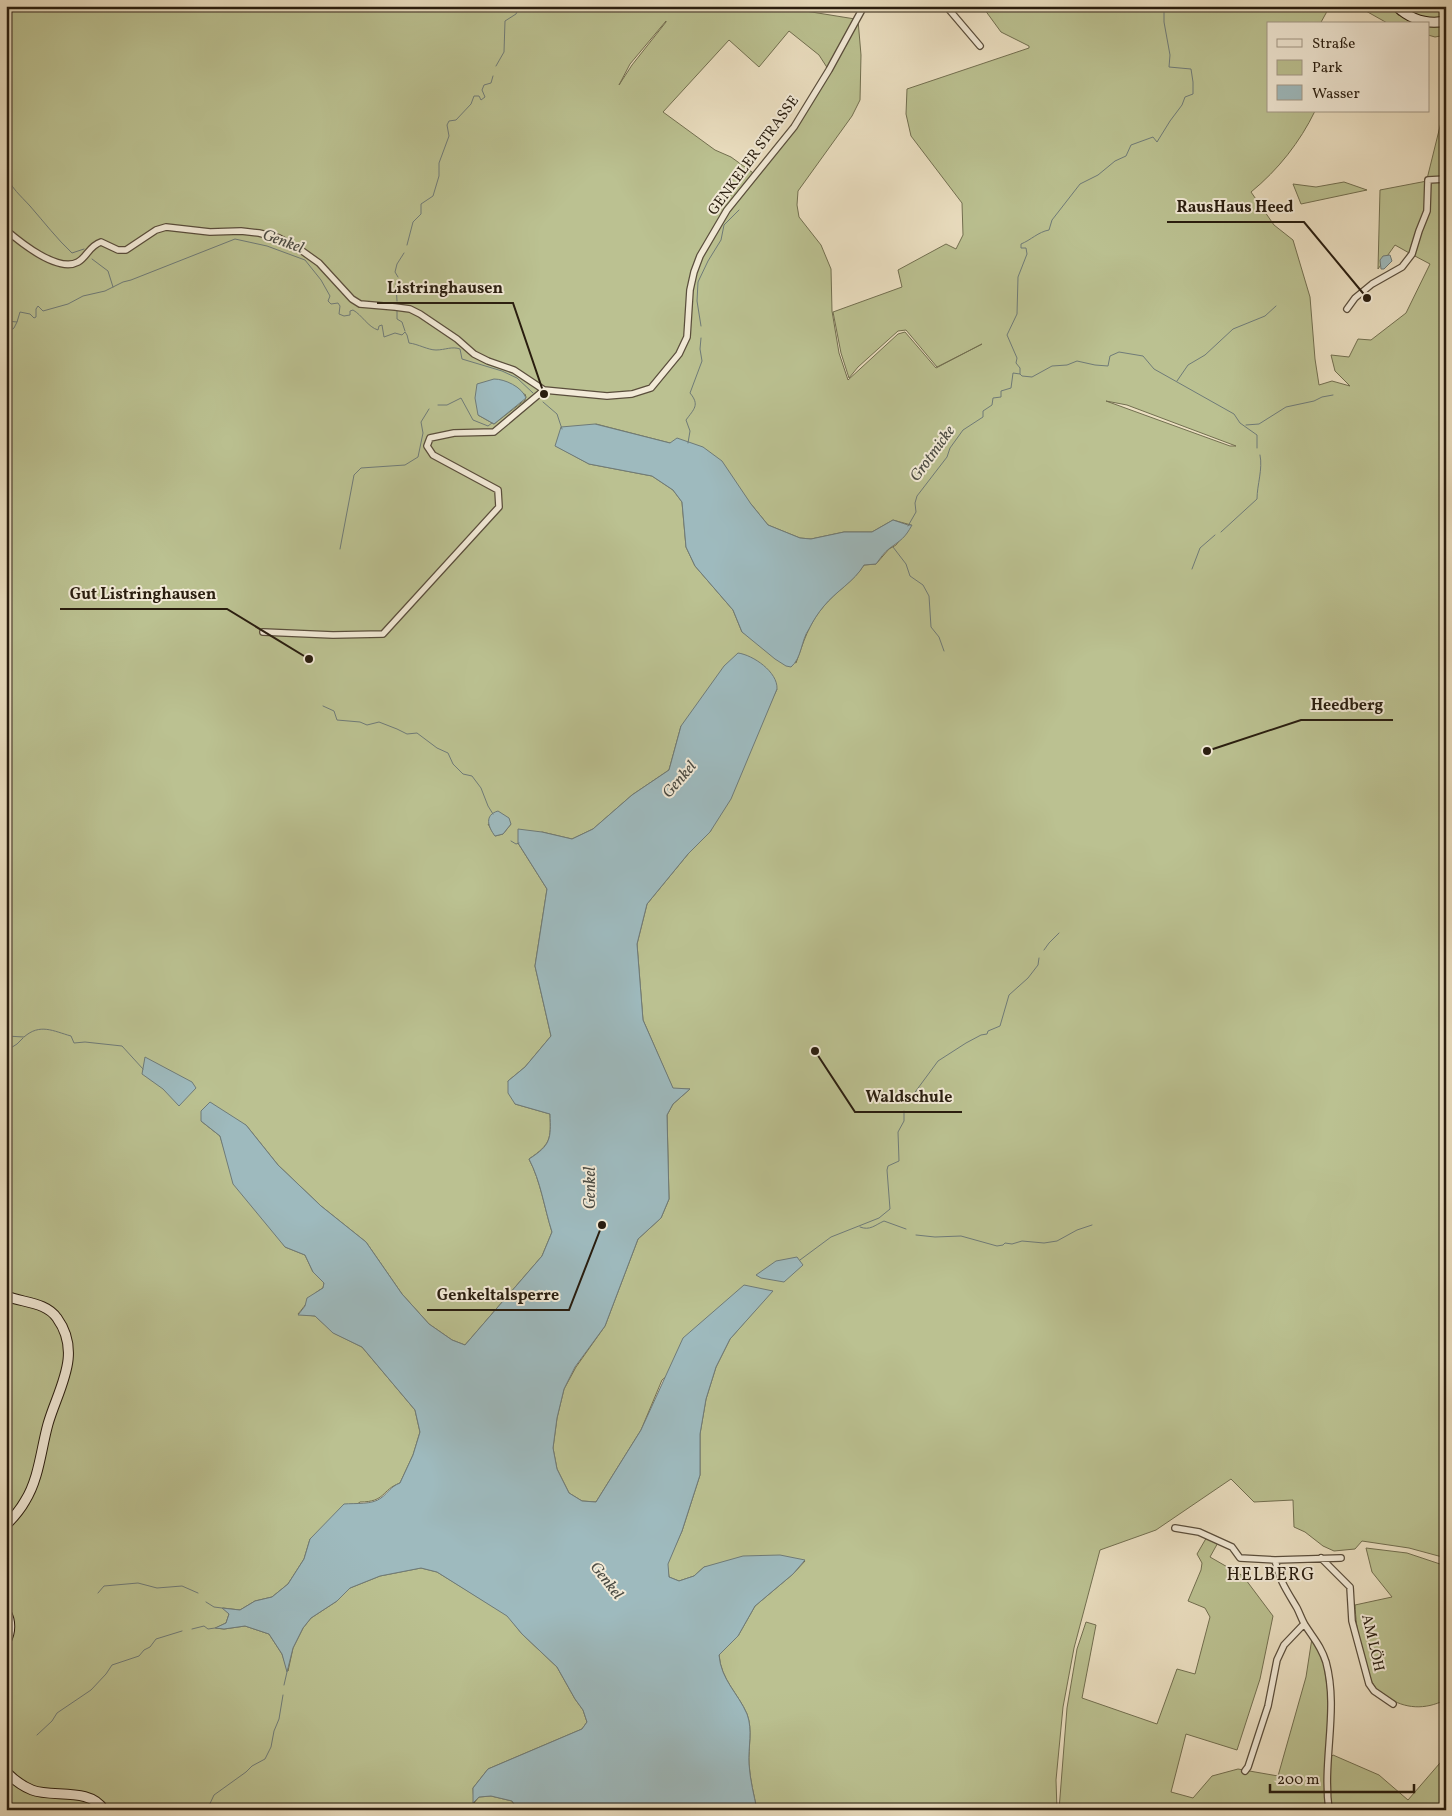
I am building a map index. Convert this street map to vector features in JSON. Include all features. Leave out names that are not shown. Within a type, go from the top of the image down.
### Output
[{"type":"street","name":"GENKELER STRASSE","points":[[544,390],[607,396],[632,394],[651,388],[678,354],[687,337],[690,290],[700,256],[727,210],[794,127],[829,70],[864,6]]},
{"type":"street","points":[[946,6],[980,46]]},
{"type":"street","points":[[1396,6],[1404,13],[1418,20],[1446,21]]},
{"type":"street","points":[[1347,309],[1355,298],[1372,284],[1402,267],[1412,254],[1427,211],[1428,180],[1446,179]]},
{"type":"street","points":[[6,230],[28,248],[60,263],[70,265],[79,262],[94,245],[101,242],[118,250],[126,250],[156,230],[166,227],[210,232],[241,231],[279,238],[298,248],[319,263],[352,299],[360,304],[410,309],[457,339],[474,354],[514,370],[544,390],[494,432],[454,433],[430,438],[427,446],[433,455],[498,490],[499,507],[383,634],[333,635],[262,632]]},
{"type":"street","points":[[6,1296],[18,1301],[39,1304],[49,1309],[57,1317],[64,1328],[68,1361],[65,1379],[54,1404],[48,1425],[35,1479],[26,1501],[6,1525]]},
{"type":"street","points":[[1175,1528],[1199,1532],[1232,1547],[1240,1558],[1274,1560],[1341,1558]]},
{"type":"street","name":"AM LÖH","points":[[1321,1558],[1350,1587],[1352,1620],[1369,1684],[1374,1691],[1393,1704]]},
{"type":"street","points":[[1274,1560],[1278,1575],[1304,1624],[1321,1647],[1326,1664],[1332,1700],[1326,1789],[1329,1810]]},
{"type":"street","points":[[6,1612],[9,1617],[10,1629],[6,1641]]},
{"type":"street","points":[[1246,1771],[1268,1706],[1277,1660],[1284,1645],[1304,1624]]},
{"type":"street","points":[[6,1772],[13,1779],[32,1790],[96,1800],[104,1810]]},
{"type":"green space","points":[[6,6],[793,6],[793,9],[855,19],[828,69],[819,55],[789,31],[759,67],[729,40],[663,112],[715,150],[731,157],[756,175],[795,127],[858,20],[861,55],[860,100],[852,116],[798,191],[797,205],[799,217],[821,245],[831,269],[832,311],[839,353],[848,380],[898,334],[905,332],[936,368],[982,344],[937,367],[906,330],[898,331],[858,367],[849,378],[841,353],[833,312],[902,287],[898,270],[946,244],[956,249],[963,235],[962,203],[911,136],[906,114],[907,89],[1029,48],[1029,46],[1001,32],[982,6],[1330,6],[1321,22],[1267,22],[1267,112],[1314,112],[1288,155],[1251,192],[1274,225],[1293,240],[1310,297],[1319,385],[1332,381],[1350,386],[1335,371],[1331,355],[1349,357],[1358,339],[1371,340],[1406,313],[1430,264],[1413,255],[1428,211],[1429,181],[1446,180],[1446,1558],[1409,1548],[1362,1541],[1355,1549],[1334,1551],[1294,1527],[1293,1500],[1254,1502],[1231,1479],[1156,1530],[1100,1550],[1074,1648],[1063,1707],[1056,1780],[1057,1810],[757,1810],[750,1770],[749,1720],[723,1672],[719,1655],[738,1636],[755,1606],[793,1574],[805,1561],[704,1567],[694,1576],[679,1581],[669,1577],[667,1564],[682,1531],[700,1475],[700,1434],[706,1399],[716,1367],[730,1339],[772,1291],[662,1380],[641,1430],[596,1502],[582,1501],[569,1493],[557,1469],[553,1448],[557,1418],[564,1389],[576,1367],[605,1326],[638,1239],[661,1218],[669,1199],[667,1115],[673,1104],[690,1089],[673,1089],[643,1020],[637,944],[647,904],[688,854],[710,832],[777,689],[681,726],[669,770],[632,795],[593,829],[572,839],[542,832],[518,843],[547,889],[535,966],[551,1036],[525,1067],[508,1081],[515,1104],[550,1114],[550,1135],[546,1145],[529,1159],[552,1232],[542,1256],[465,1345],[452,1340],[429,1324],[402,1294],[366,1242],[321,1206],[278,1165],[246,1125],[201,1121],[220,1136],[225,1152],[285,1247],[305,1255],[313,1272],[324,1283],[323,1288],[312,1296],[298,1314],[315,1316],[334,1333],[362,1347],[415,1410],[420,1432],[413,1455],[400,1483],[375,1500],[360,1502],[310,1539],[304,1559],[288,1584],[272,1597],[255,1601],[240,1610],[223,1608],[229,1614],[226,1623],[216,1628],[224,1629],[245,1626],[269,1634],[282,1654],[288,1671],[293,1648],[303,1628],[311,1618],[337,1601],[350,1588],[380,1576],[421,1568],[437,1572],[507,1615],[522,1634],[557,1667],[583,1710],[587,1722],[582,1729],[488,1769],[473,1788],[474,1803],[479,1797],[491,1796],[512,1801],[518,1810],[6,1810],[6,231],[28,248],[6,228]],"holes":[[[666,21],[632,65],[619,85],[630,64]],[[525,394],[525,400],[494,424],[478,415]],[[1106,401],[1127,405],[1236,446],[1230,446]],[[596,424],[670,443],[751,504],[768,525],[800,538],[811,539],[844,532],[872,532],[893,520],[911,525],[896,545],[889,549],[876,564],[864,565],[823,607],[810,626],[796,663],[742,632],[733,610],[695,566],[686,547],[682,502],[673,490],[652,476],[589,464],[556,446]],[[488,824],[511,824],[503,834],[495,836]]]},
{"type":"green space","points":[[1357,6],[1393,6],[1398,15],[1419,22],[1385,22]]},
{"type":"green space","points":[[1398,6],[1446,6],[1446,19],[1423,20]]},
{"type":"green space","points":[[1430,24],[1446,24],[1446,35],[1435,37],[1430,36]]},
{"type":"green space","points":[[1446,102],[1446,178],[1427,179]]},
{"type":"green space","points":[[1427,181],[1426,210],[1411,254],[1395,245],[1378,269],[1380,190]]},
{"type":"green space","points":[[1344,182],[1367,190],[1301,204],[1293,184],[1316,187]]},
{"type":"green space","points":[[1208,1535],[1220,1539],[1210,1557],[1243,1576],[1273,1616],[1260,1679],[1237,1750],[1186,1734],[1171,1792],[1193,1798],[1212,1776],[1238,1769],[1278,1776],[1306,1677],[1312,1638],[1320,1647],[1324,1665],[1329,1700],[1331,1757],[1333,1755],[1379,1775],[1408,1800],[1446,1756],[1446,1810],[1059,1810],[1067,1708],[1077,1649],[1086,1622],[1096,1625],[1082,1698],[1157,1724],[1177,1669],[1195,1674],[1210,1617],[1205,1608],[1188,1601],[1201,1570],[1202,1563],[1197,1554]]},
{"type":"green space","points":[[1366,1548],[1407,1553],[1446,1566],[1445,1700],[1423,1707],[1408,1706],[1383,1695],[1370,1679],[1360,1648],[1355,1605],[1392,1597],[1372,1572]]},
{"type":"water","points":[[1390,255],[1392,261],[1384,269],[1381,269],[1380,260],[1383,256]]},
{"type":"water","points":[[494,379],[513,384],[521,390],[526,398],[494,424],[478,415],[475,398],[477,384]]},
{"type":"water","points":[[595,424],[670,443],[677,438],[703,447],[722,461],[751,504],[768,525],[800,538],[811,539],[844,532],[872,532],[893,520],[912,525],[905,536],[886,551],[876,564],[864,565],[829,601],[806,633],[795,663],[791,667],[786,666],[742,632],[733,610],[695,566],[686,547],[682,502],[673,490],[652,476],[589,464],[555,446],[561,427]]},
{"type":"water","points":[[738,653],[751,657],[764,665],[773,676],[777,689],[731,799],[710,832],[688,854],[647,904],[637,944],[643,1020],[673,1088],[690,1089],[673,1104],[667,1115],[669,1199],[661,1218],[638,1239],[605,1326],[575,1367],[564,1389],[557,1418],[553,1448],[557,1469],[569,1493],[582,1501],[596,1502],[641,1430],[683,1338],[744,1285],[773,1291],[730,1339],[716,1367],[706,1399],[700,1434],[700,1475],[682,1531],[668,1564],[669,1577],[679,1581],[694,1576],[704,1567],[743,1556],[780,1555],[805,1560],[793,1574],[755,1606],[738,1636],[719,1655],[723,1672],[749,1720],[750,1770],[757,1810],[518,1810],[512,1801],[491,1796],[479,1797],[473,1803],[473,1788],[488,1769],[582,1729],[587,1722],[583,1710],[557,1667],[522,1634],[507,1616],[437,1572],[421,1568],[380,1576],[350,1588],[337,1601],[311,1618],[303,1628],[293,1648],[287,1672],[282,1654],[269,1634],[245,1626],[224,1629],[215,1628],[226,1623],[229,1614],[222,1608],[240,1610],[255,1601],[272,1597],[288,1584],[304,1559],[310,1539],[344,1504],[368,1503],[377,1500],[400,1483],[413,1455],[420,1432],[415,1410],[362,1347],[333,1333],[315,1316],[298,1315],[305,1306],[307,1298],[323,1288],[324,1283],[313,1272],[305,1255],[285,1247],[233,1184],[220,1136],[201,1121],[201,1111],[210,1102],[246,1125],[278,1165],[321,1206],[366,1242],[402,1294],[429,1324],[452,1340],[465,1345],[542,1256],[552,1232],[529,1159],[542,1150],[548,1141],[550,1136],[550,1114],[515,1104],[508,1093],[508,1081],[525,1067],[551,1036],[535,966],[547,889],[518,843],[518,829],[572,839],[593,829],[632,795],[669,770],[681,726],[724,666]]},
{"type":"water","points":[[498,811],[509,818],[511,824],[503,834],[495,836],[489,825],[489,818]]},
{"type":"water","points":[[145,1057],[192,1082],[196,1088],[179,1106],[163,1089],[142,1074]]},
{"type":"water","points":[[797,1257],[803,1265],[784,1282],[761,1278],[756,1275],[776,1261]]},
{"type":"waterway","points":[[496,66],[504,52],[505,21],[516,14],[520,6]]},
{"type":"waterway","name":"Grotmicke","points":[[908,526],[916,512],[915,503],[917,496],[947,457],[950,448],[963,430],[983,417],[983,411],[992,405],[993,398],[1001,397],[1001,391],[1011,388],[1013,373],[1020,374],[1020,368],[1016,363],[1017,358],[1007,335],[1017,314],[1018,277],[1027,254],[1026,248],[1021,248],[1021,244],[1041,232],[1049,230],[1052,220],[1080,184],[1098,175],[1115,161],[1126,156],[1131,145],[1153,137],[1157,142],[1182,105],[1185,97],[1193,94],[1191,69],[1169,67],[1170,55],[1164,22],[1164,6]]},
{"type":"waterway","points":[[407,245],[413,222],[421,214],[421,204],[433,196],[439,176],[439,163],[449,136],[447,125],[449,121],[456,120],[471,104],[474,96],[479,96],[481,100],[485,97],[482,90],[484,85],[491,83],[493,76]]},
{"type":"waterway","points":[[6,175],[16,192],[72,253],[84,249]]},
{"type":"waterway","points":[[701,326],[697,301],[698,282],[721,240],[724,225],[739,210]]},
{"type":"waterway","name":"Genkel","points":[[6,321],[17,322],[20,312],[30,314],[34,318],[36,317],[38,306],[43,311],[68,304],[83,296],[105,291],[123,282],[235,239],[267,246],[305,260],[321,280],[330,296],[328,301],[331,304],[338,303],[340,306],[339,314],[344,316],[350,315],[350,311],[353,310],[374,328],[378,330],[379,326],[382,325],[384,337],[395,333],[402,335],[405,332],[409,343],[433,350],[460,349],[462,359],[502,371],[517,378],[533,393]]},
{"type":"waterway","points":[[398,277],[395,272],[397,264],[404,253]]},
{"type":"waterway","points":[[92,259],[108,271],[113,287]]},
{"type":"waterway","points":[[396,284],[397,301]]},
{"type":"waterway","points":[[1177,381],[1188,365],[1205,355],[1233,329],[1265,316],[1276,306]]},
{"type":"waterway","points":[[397,311],[397,319],[402,322],[405,331]]},
{"type":"waterway","points":[[6,334],[14,328],[17,322]]},
{"type":"waterway","points":[[688,443],[690,431],[686,420],[695,407],[695,401],[690,393],[702,361],[701,338]]},
{"type":"waterway","points":[[1020,374],[1032,377],[1052,366],[1067,365],[1077,361],[1108,366],[1110,356],[1119,352],[1143,356],[1154,369],[1234,414],[1240,423],[1257,435],[1257,448]]},
{"type":"waterway","points":[[1246,425],[1259,424],[1286,407],[1333,395]]},
{"type":"waterway","points":[[438,405],[447,405],[461,398],[473,420],[488,426],[492,423]]},
{"type":"waterway","name":"Genkel","points":[[543,402],[557,414],[562,429]]},
{"type":"waterway","points":[[340,549],[354,475],[361,468],[405,465],[418,457],[423,433],[421,422],[429,409]]},
{"type":"waterway","points":[[1221,532],[1257,499],[1261,466],[1260,455]]},
{"type":"waterway","points":[[1192,569],[1200,548],[1215,535]]},
{"type":"waterway","points":[[893,547],[906,564],[910,576],[923,585],[929,596],[931,627],[939,637],[944,651]]},
{"type":"waterway","points":[[323,706],[334,711],[337,720],[360,722],[367,725],[379,722],[407,734],[417,733],[437,748],[448,753],[453,764],[463,774],[472,776],[481,788],[493,814]]},
{"type":"waterway","points":[[511,841],[516,844],[519,843]]},
{"type":"waterway","points":[[1044,950],[1059,933]]},
{"type":"waterway","points":[[910,1099],[938,1061],[966,1043],[1000,1026],[1009,995],[1028,978],[1038,965],[1039,958]]},
{"type":"waterway","points":[[6,1036],[24,1037],[36,1030],[47,1029],[71,1036],[74,1043],[85,1042],[122,1046],[143,1069]]},
{"type":"waterway","points":[[6,1051],[23,1038]]},
{"type":"waterway","points":[[800,1260],[831,1237],[879,1218],[890,1209],[887,1170],[888,1166],[899,1161],[898,1132],[904,1121],[904,1111]]},
{"type":"waterway","points":[[860,1227],[870,1228],[884,1221],[906,1229]]},
{"type":"waterway","points":[[916,1235],[935,1237],[961,1236],[997,1246],[1022,1241],[1044,1243],[1057,1241],[1077,1230],[1092,1225]]},
{"type":"waterway","points":[[98,1593],[104,1586],[138,1583],[157,1588],[182,1586],[198,1593]]},
{"type":"waterway","points":[[206,1602],[214,1607],[222,1608]]},
{"type":"waterway","points":[[192,1629],[204,1626],[208,1629],[215,1628]]},
{"type":"waterway","points":[[37,1735],[52,1721],[57,1713],[91,1690],[112,1665],[139,1656],[156,1639],[182,1631]]},
{"type":"waterway","points":[[284,1685],[287,1672]]},
{"type":"waterway","points":[[207,1810],[214,1795],[252,1766],[265,1759],[271,1747],[274,1731],[279,1719],[283,1695]]},
{"type":"place","name":"RausHaus Heed","points":[[1367,298]]},
{"type":"place","name":"Listringhausen","points":[[544,394]]},
{"type":"place","name":"Gut Listringhausen","points":[[309,659]]},
{"type":"place","name":"Heedberg","points":[[1207,751]]},
{"type":"place","name":"Waldschule","points":[[815,1051]]},
{"type":"place","name":"Genkeltalsperre","points":[[602,1225]]},
{"type":"district","name":"HELBERG","points":[[1271,1575]]}]
